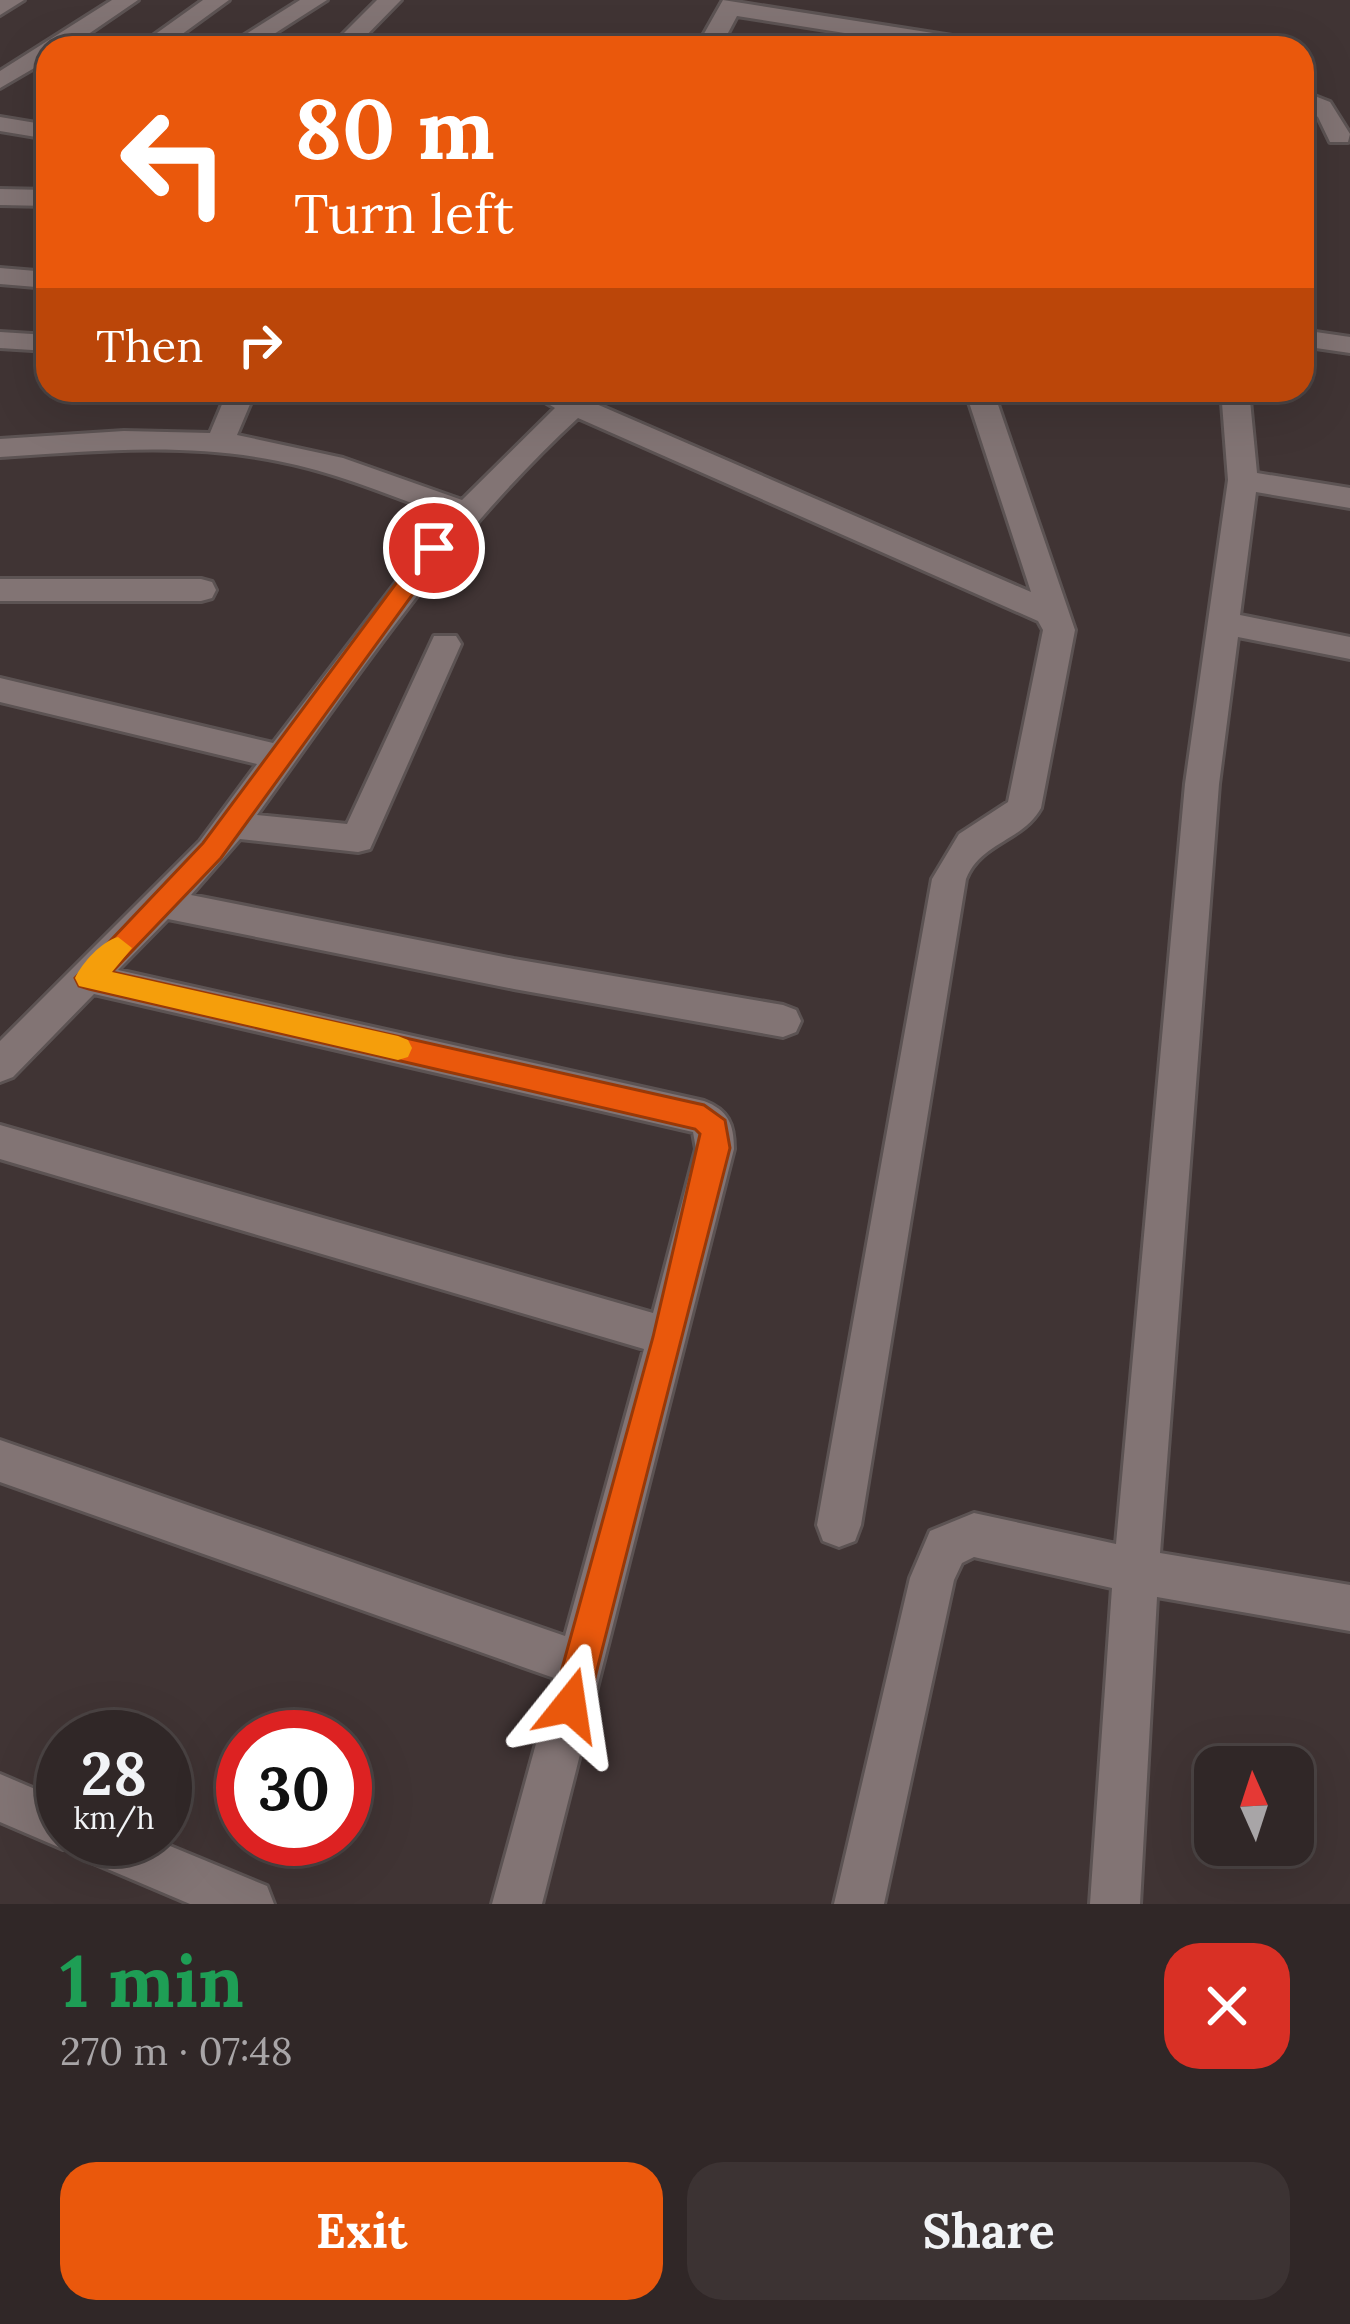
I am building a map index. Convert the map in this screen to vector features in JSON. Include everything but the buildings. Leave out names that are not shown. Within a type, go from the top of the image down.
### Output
[{"type":"street","points":[[0,8],[13,0]]},
{"type":"street","points":[[70,36],[127,0]]},
{"type":"street","points":[[166,36],[218,0]]},
{"type":"street","points":[[256,36],[316,0]]},
{"type":"street","points":[[352,36],[390,0]]},
{"type":"street","points":[[720,36],[731,4],[915,36]]},
{"type":"street","points":[[0,81],[36,58]]},
{"type":"street","points":[[1314,102],[1330,114],[1345,138]]},
{"type":"street","points":[[0,124],[36,126]]},
{"type":"street","points":[[1314,134],[1345,138]]},
{"type":"street","points":[[0,197],[36,198]]},
{"type":"street","points":[[0,276],[36,279]]},
{"type":"street","points":[[0,340],[36,342]]},
{"type":"street","points":[[1314,340],[1350,345]]},
{"type":"street","points":[[219,444],[237,402]]},
{"type":"street","points":[[0,1066],[231,825],[434,548],[521,454],[579,402]]},
{"type":"street","points":[[589,402],[1050,613],[1059,630]]},
{"type":"street","points":[[838,1525],[949,879],[957,854],[974,837],[1004,827],[1024,808],[1059,630],[983,402]]},
{"type":"street","points":[[1115,1904],[1136,1571],[1202,784],[1244,479],[1236,402]]},
{"type":"street","points":[[0,448],[146,440],[219,444],[329,464],[469,513]]},
{"type":"street","points":[[1244,479],[1350,498]]},
{"type":"street","points":[[0,590],[201,590]]},
{"type":"street","points":[[1226,623],[1350,648]]},
{"type":"street","points":[[231,825],[358,839],[445,644]]},
{"type":"street","points":[[0,690],[282,758]]},
{"type":"street","points":[[161,903],[514,974],[784,1021]]},
{"type":"street","points":[[89,978],[704,1118],[715,1129],[715,1148],[668,1337],[517,1904]]},
{"type":"street","points":[[0,1142],[668,1337]]},
{"type":"street","points":[[0,1461],[580,1665]]},
{"type":"street","points":[[859,1904],[932,1578],[946,1547],[974,1535],[1136,1571],[1350,1608]]},
{"type":"street","points":[[0,1798],[36,1813]]},
{"type":"street","points":[[158,1866],[249,1904]]},
{"type":"slow traffic","points":[[118,948],[89,978],[398,1048]]},
{"type":"route","points":[[434,548],[212,850],[89,978],[704,1118],[715,1129],[715,1148],[668,1337],[570,1705]]}]
